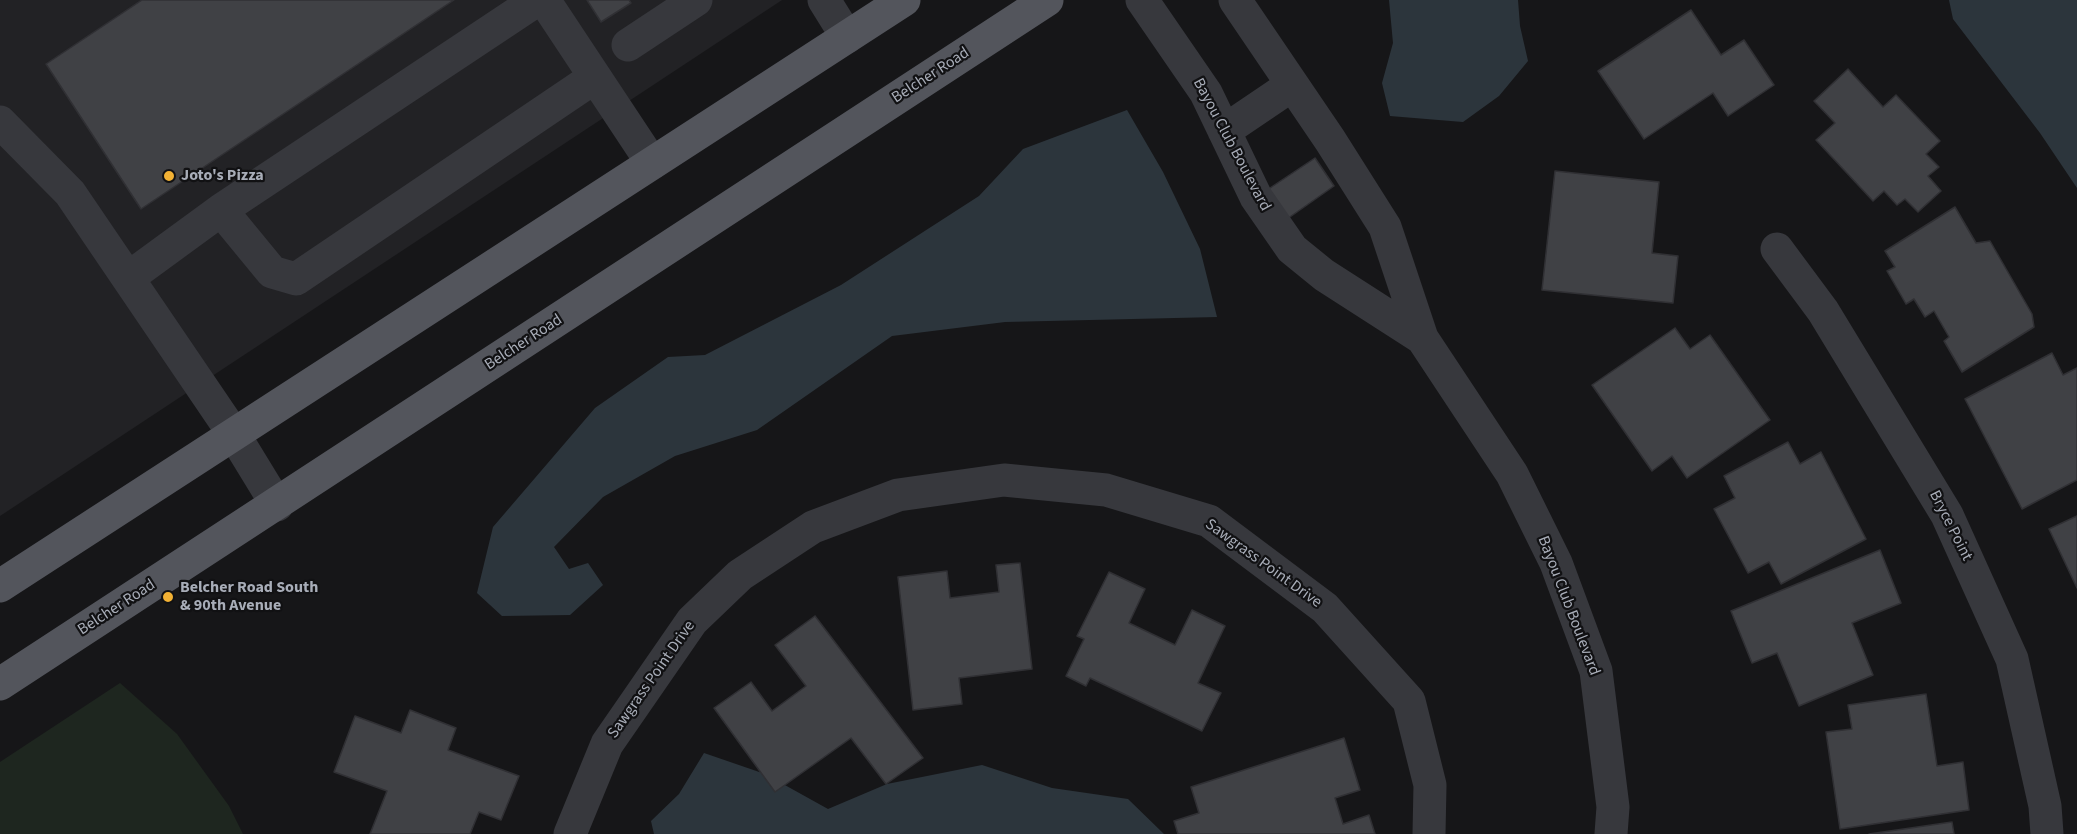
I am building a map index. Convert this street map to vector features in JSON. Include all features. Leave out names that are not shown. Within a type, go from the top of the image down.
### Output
[{"type":"main road","points":[[0,586],[904,0]]},
{"type":"main road","name":"Belcher Road","points":[[0,684],[1047,0]]},
{"type":"street","points":[[128,278],[221,210],[537,0]]},
{"type":"street","points":[[544,0],[652,163]]},
{"type":"street","points":[[628,45],[696,0]]},
{"type":"street","points":[[824,0],[847,37]]},
{"type":"street","name":"Bayou Club Boulevard","points":[[1142,0],[1206,93],[1256,197],[1292,249],[1324,275],[1422,338]]},
{"type":"street","name":"Bayou Club Boulevard","points":[[1235,0],[1386,227],[1422,338],[1512,474],[1556,563],[1596,670],[1613,807],[1611,834]]},
{"type":"street","points":[[221,210],[272,272],[296,279],[595,77]]},
{"type":"street","points":[[1224,131],[1292,85]]},
{"type":"street","points":[[0,122],[70,193],[233,433],[277,505]]},
{"type":"street","name":"Bryce Point","points":[[1778,249],[1823,311],[1947,514],[2012,658],[2044,806],[2047,834]]},
{"type":"street","name":"Sawgrass Point Drive","points":[[570,834],[607,744],[692,621],[740,575],[813,527],[898,495],[1004,480],[1106,490],[1209,521],[1325,608],[1409,701],[1430,785],[1429,834]]},
{"type":"shaded area","points":[[0,0],[782,0],[0,516]]},
{"type":"shaded area","points":[[1389,0],[1518,0],[1520,26],[1528,61],[1499,96],[1463,122],[1390,116],[1382,83],[1393,43]]},
{"type":"shaded area","points":[[1949,0],[2077,0],[2077,188],[2040,133],[1953,19]]},
{"type":"shaded area","points":[[1127,110],[1163,172],[1200,249],[1217,317],[1005,322],[892,336],[757,430],[675,456],[603,497],[554,547],[569,569],[588,563],[603,585],[570,615],[502,616],[477,593],[493,527],[595,408],[668,357],[705,355],[841,285],[979,196],[1023,149]]},
{"type":"shaded area","points":[[120,683],[177,734],[229,806],[243,834],[0,834],[0,762]]},
{"type":"shaded area","points":[[704,753],[765,774],[828,809],[887,784],[982,765],[1052,788],[1128,799],[1164,834],[654,834],[651,821],[679,794]]},
{"type":"building","points":[[142,0],[454,0],[141,209],[46,64]]},
{"type":"building","points":[[587,0],[629,0],[631,3],[601,22]]},
{"type":"building","points":[[1691,10],[1721,55],[1744,40],[1774,85],[1728,116],[1713,93],[1644,139],[1598,71]]},
{"type":"building","points":[[1848,69],[1883,107],[1896,95],[1940,141],[1926,154],[1939,167],[1928,176],[1941,191],[1918,212],[1905,199],[1897,205],[1884,191],[1873,201],[1816,140],[1835,123],[1814,101]]},
{"type":"building","points":[[1315,158],[1334,186],[1287,219],[1267,190]]},
{"type":"building","points":[[1555,171],[1659,182],[1652,253],[1678,256],[1673,303],[1542,290]]},
{"type":"building","points":[[1955,207],[1976,243],[1990,241],[2032,314],[2034,327],[1962,372],[1944,341],[1949,337],[1934,311],[1925,317],[1914,299],[1906,304],[1887,271],[1895,267],[1885,251]]},
{"type":"building","points":[[1675,328],[1690,349],[1710,335],[1770,420],[1687,478],[1672,456],[1652,471],[1592,385]]},
{"type":"building","points":[[2052,353],[2063,375],[2077,368],[2077,480],[2022,509],[1965,399]]},
{"type":"building","points":[[1788,442],[1800,464],[1821,452],[1866,539],[1781,584],[1769,562],[1748,573],[1714,509],[1735,498],[1724,476]]},
{"type":"building","points":[[2077,516],[2077,588],[2049,529]]},
{"type":"building","points":[[1880,550],[1901,603],[1852,623],[1873,675],[1799,706],[1777,653],[1752,663],[1731,611]]},
{"type":"building","points":[[1020,563],[1032,669],[959,678],[962,704],[913,710],[898,577],[947,571],[950,598],[999,592],[996,565]]},
{"type":"building","points":[[1109,572],[1145,589],[1129,623],[1175,645],[1192,610],[1225,626],[1198,683],[1221,693],[1202,731],[1090,678],[1086,686],[1066,676],[1084,639],[1077,636]]},
{"type":"building","points":[[815,616],[923,758],[886,784],[851,738],[775,792],[714,708],[751,682],[772,711],[806,686],[775,645]]},
{"type":"building","points":[[1926,694],[1937,766],[1963,762],[1969,810],[1840,829],[1826,732],[1852,729],[1848,705]]},
{"type":"building","points":[[410,710],[456,728],[448,750],[519,776],[501,820],[479,812],[470,834],[370,834],[387,791],[334,772],[355,716],[401,733]]},
{"type":"building","points":[[1344,738],[1360,790],[1335,798],[1343,824],[1369,815],[1375,834],[1178,834],[1174,821],[1199,813],[1191,787]]},
{"type":"building","points":[[1952,822],[1954,834],[1869,834]]},
{"type":"place","name":"Joto's Pizza","points":[[169,176]]},
{"type":"place","name":"Belcher Road South & 90th Avenue","points":[[168,597]]}]
